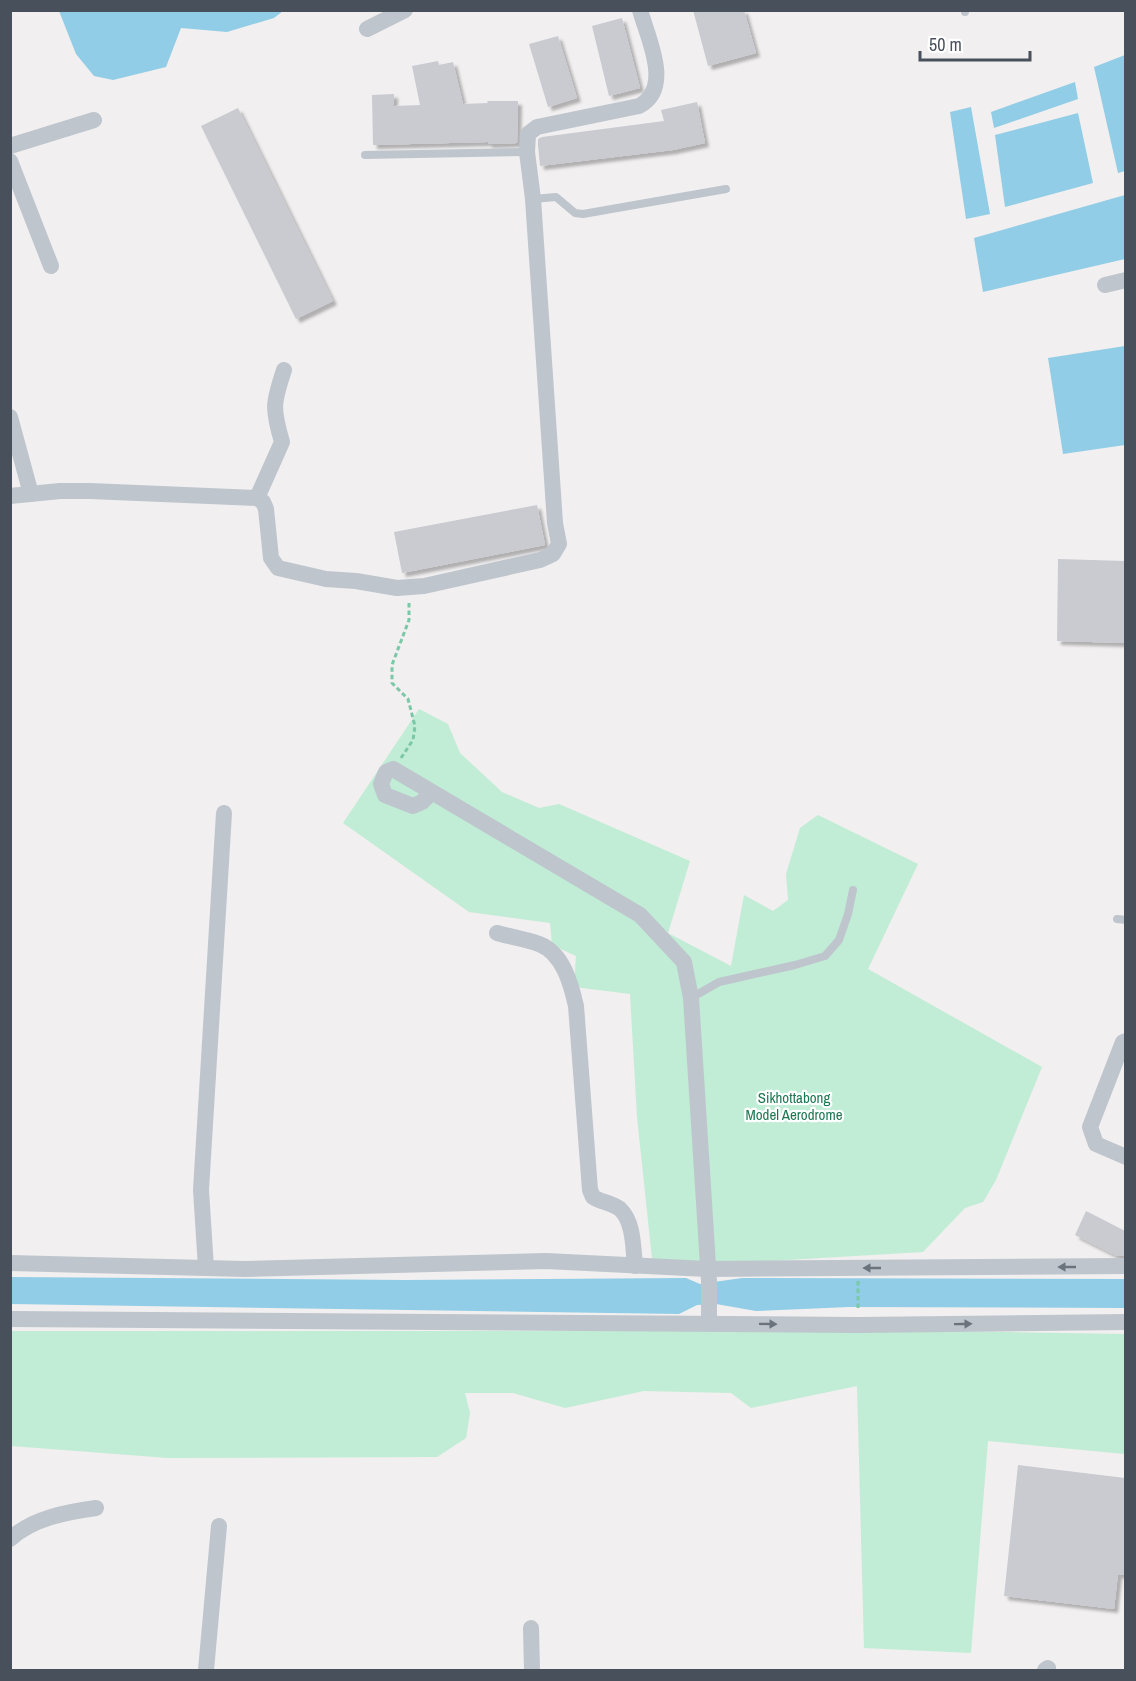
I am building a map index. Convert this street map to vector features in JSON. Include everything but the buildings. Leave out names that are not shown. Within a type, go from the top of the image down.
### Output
[{"type":"street","points":[[367,29],[405,10]]},
{"type":"street","points":[[10,496],[60,491],[90,491],[257,498],[263,502],[266,509],[271,558],[278,568],[326,579],[397,588],[424,586],[540,560],[553,554],[559,544],[555,522],[533,199],[527,152],[528,134],[537,128],[639,106],[651,96],[656,85],[657,73],[640,10]]},
{"type":"street","points":[[10,146],[94,120]]},
{"type":"street","points":[[10,161],[51,266]]},
{"type":"street","points":[[1105,285],[1125,279]]},
{"type":"street","points":[[257,498],[282,442],[276,422],[274,401],[284,370]]},
{"type":"street","points":[[10,417],[31,494]]},
{"type":"street","points":[[432,792],[422,802],[412,806],[385,795],[381,784],[386,772],[393,769],[432,792],[640,915],[684,962],[691,998],[709,1317]]},
{"type":"street","points":[[206,1268],[201,1190],[224,813]]},
{"type":"street","points":[[497,933],[541,944],[550,950],[563,966],[576,1006],[590,1190],[593,1197],[620,1210],[626,1218],[631,1232],[635,1266]]},
{"type":"street","points":[[1125,1041],[1090,1127],[1096,1144],[1125,1157]]},
{"type":"street","points":[[10,1263],[206,1268],[546,1261],[635,1266],[708,1275],[1125,1266]]},
{"type":"street","points":[[10,1319],[709,1317],[858,1325],[1125,1322]]},
{"type":"street","points":[[10,1539],[22,1529],[39,1522],[70,1511],[96,1508]]},
{"type":"street","points":[[206,1671],[219,1526]]},
{"type":"street","points":[[531,1628],[532,1671]]},
{"type":"lane","points":[[365,155],[527,152]]},
{"type":"lane","points":[[533,199],[556,197],[575,213],[583,214],[726,189]]},
{"type":"lane","points":[[691,998],[719,982],[825,956],[839,940],[853,890]]},
{"type":"path","points":[[393,769],[413,740],[415,726],[408,699],[392,683],[392,665],[410,620],[409,587]]},
{"type":"path","points":[[858,1280],[858,1314]]},
{"type":"green space","name":"Sikhottabong Model Aerodrome","points":[[419,709],[448,724],[460,753],[502,792],[539,808],[559,804],[690,861],[668,933],[731,966],[744,895],[773,911],[788,900],[786,874],[800,828],[818,815],[918,864],[868,969],[1042,1067],[996,1180],[983,1202],[965,1208],[923,1252],[653,1268],[637,1117],[630,994],[574,987],[576,956],[552,945],[550,923],[469,912],[343,823]]},
{"type":"green space","points":[[10,1331],[942,1331],[1125,1334],[1125,1454],[988,1441],[971,1653],[864,1648],[857,1386],[751,1408],[731,1393],[644,1391],[565,1408],[513,1393],[465,1393],[470,1413],[466,1438],[437,1457],[168,1458],[11,1446]]},
{"type":"water","points":[[59,11],[283,11],[274,18],[227,32],[181,28],[166,67],[113,80],[94,76],[76,54]]},
{"type":"water","points":[[1125,55],[1125,171],[1118,173],[1094,67]]},
{"type":"water","points":[[1075,82],[1078,99],[994,128],[991,112]]},
{"type":"water","points":[[971,107],[990,214],[966,219],[950,112]]},
{"type":"water","points":[[1078,113],[1093,183],[1005,207],[995,135]]},
{"type":"water","points":[[1125,195],[1125,259],[983,292],[974,238]]},
{"type":"water","points":[[1125,346],[1125,445],[1063,454],[1048,358]]},
{"type":"water","points":[[11,1277],[405,1280],[686,1278],[700,1284],[742,1278],[1126,1279],[1125,1308],[849,1307],[756,1311],[716,1304],[697,1305],[679,1314],[11,1304]]}]
